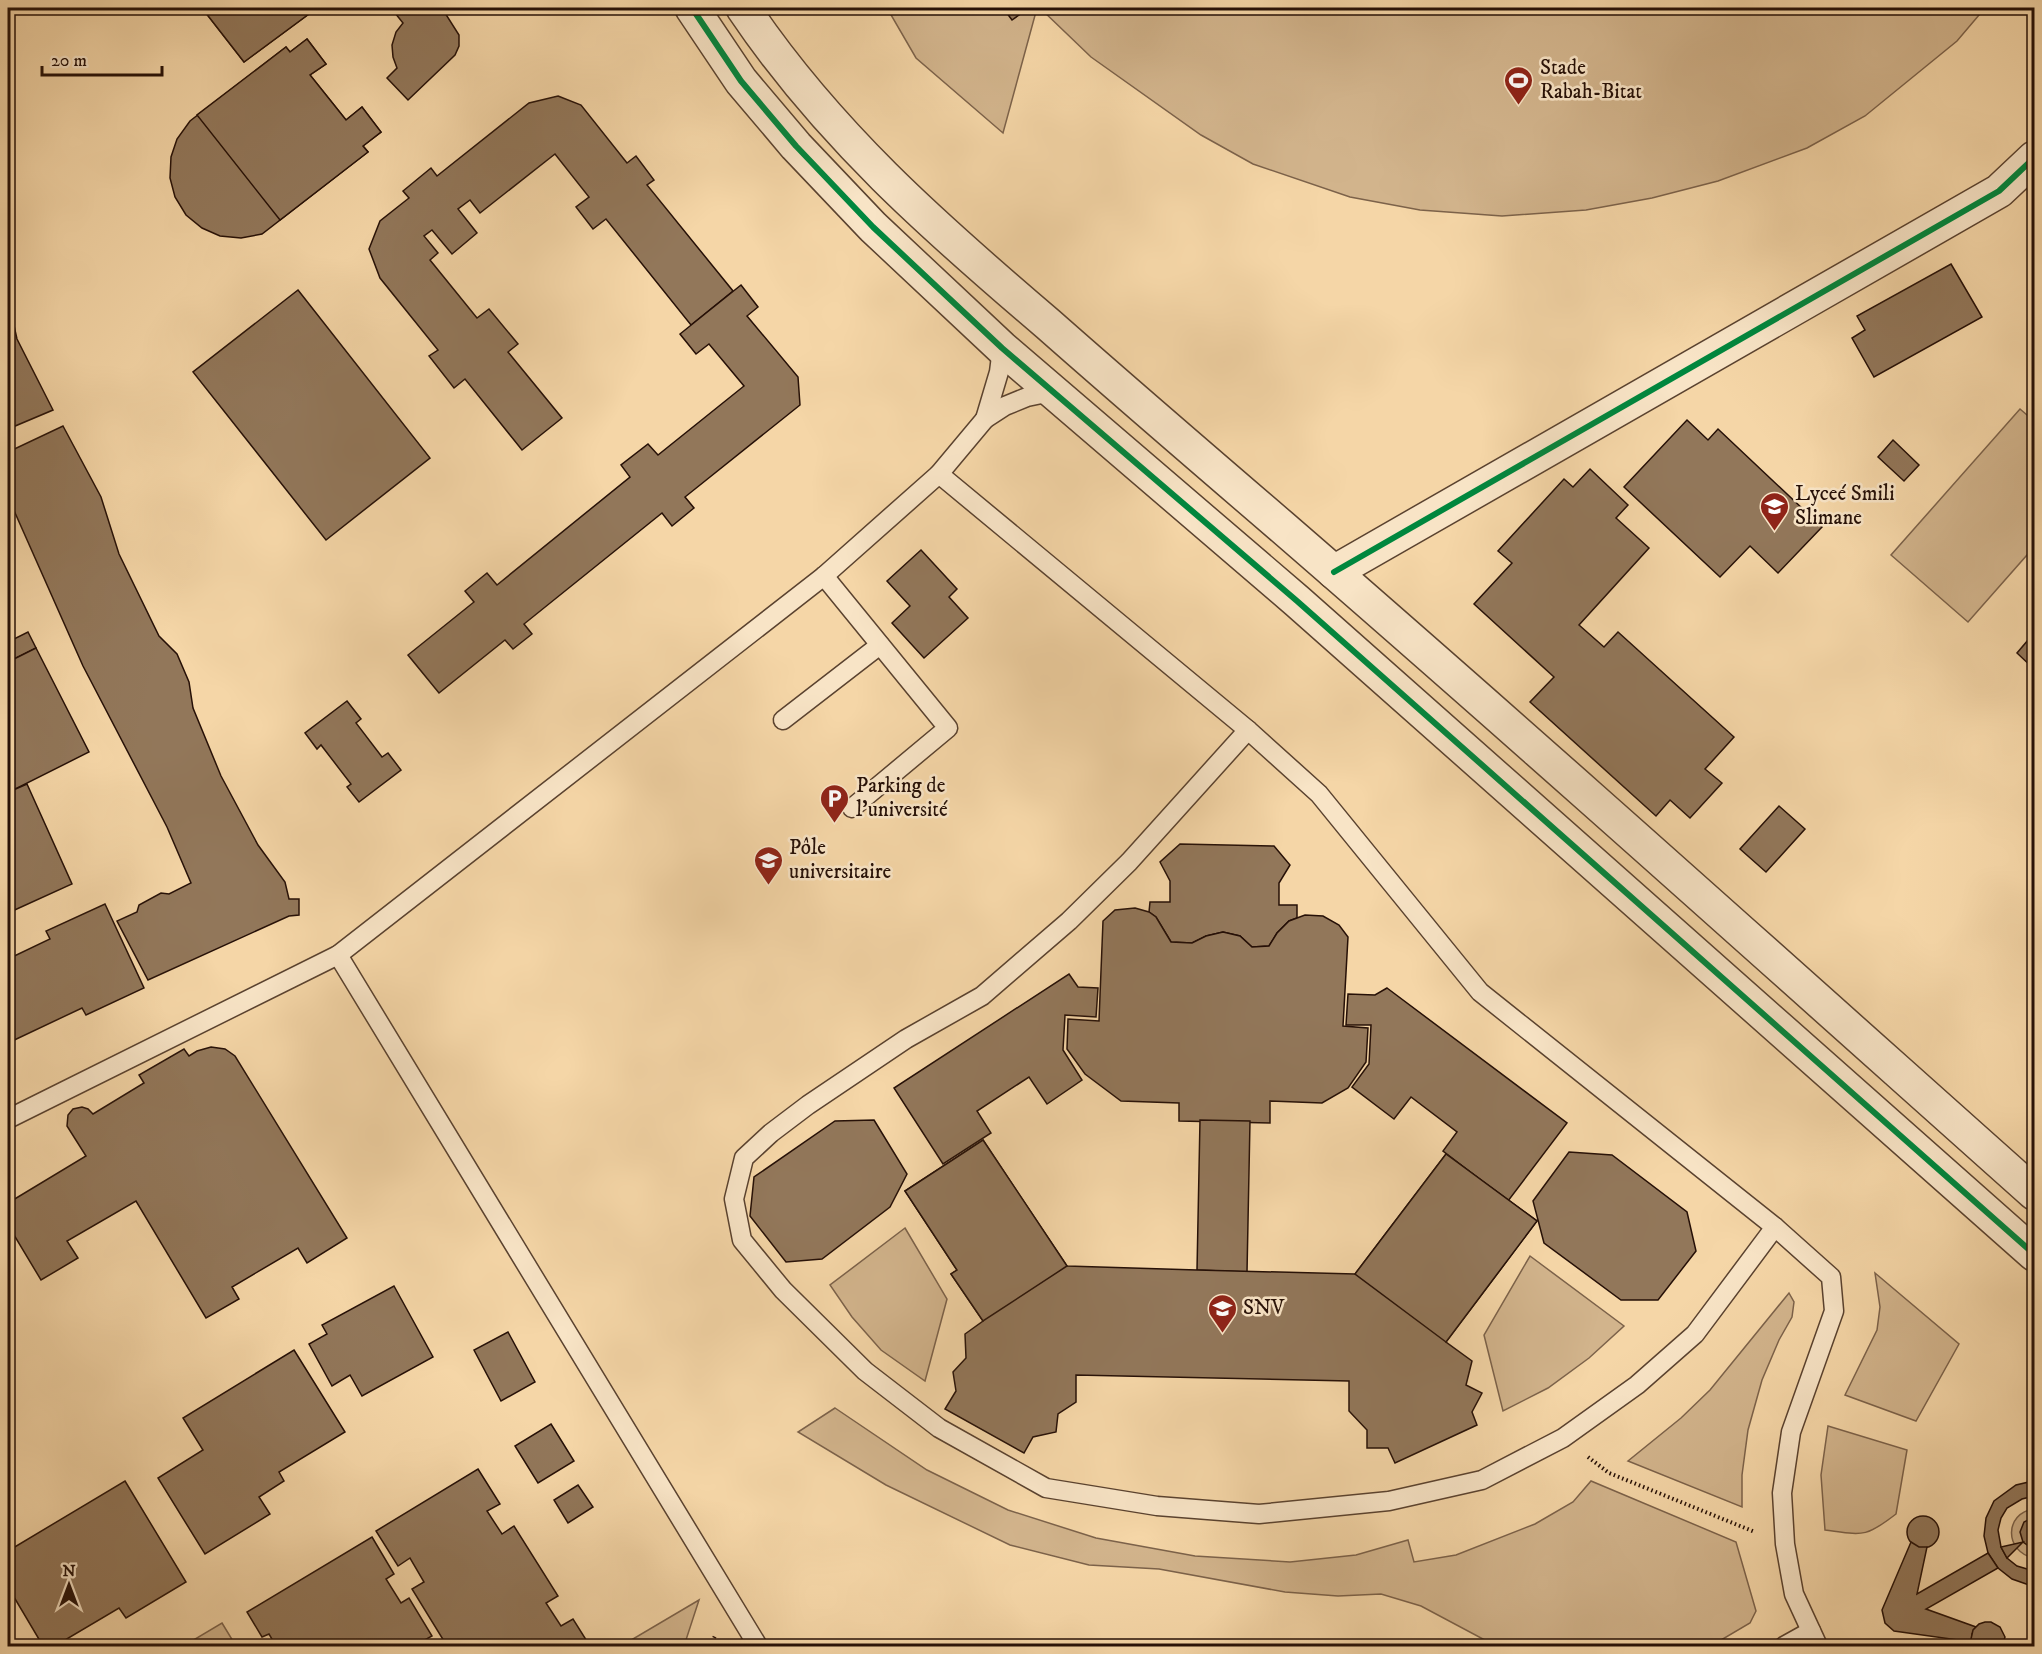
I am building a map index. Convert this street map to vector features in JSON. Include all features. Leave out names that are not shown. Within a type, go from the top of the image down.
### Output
[{"type":"street","points":[[692,8],[741,81],[796,147],[873,226],[1002,348],[1297,601],[2034,1254]]},
{"type":"street","points":[[743,8],[768,45],[807,94],[888,182],[984,269],[1334,572],[2034,1193]]},
{"type":"street","points":[[1334,572],[1999,191],[2034,158]]},
{"type":"lane","points":[[985,419],[999,372],[1002,348]]},
{"type":"lane","points":[[8,1119],[338,955],[824,576],[939,474],[985,419],[1005,406],[1027,397],[1052,392]]},
{"type":"lane","points":[[939,474],[1248,730],[1319,794],[1480,992],[1775,1227],[1831,1278],[1834,1311],[1791,1432],[1782,1493],[1785,1544],[1794,1594],[1815,1639],[1784,1647]]},
{"type":"lane","points":[[824,576],[948,728],[852,808]]},
{"type":"lane","points":[[783,720],[880,645]]},
{"type":"lane","points":[[1248,730],[1122,869],[1069,921],[982,996],[906,1039],[808,1105],[771,1133],[744,1158],[734,1199],[742,1240],[783,1290],[865,1371],[939,1428],[1046,1488],[1157,1506],[1259,1514],[1389,1501],[1482,1480],[1563,1438],[1637,1385],[1695,1334],[1775,1227]]},
{"type":"lane","points":[[338,955],[758,1647]]},
{"type":"path","points":[[1563,1438],[1609,1473],[1785,1544]]},
{"type":"shaded area","points":[[887,8],[1037,8],[1003,133],[916,58]]},
{"type":"shaded area","name":"Stade Rabah-Bitat","points":[[1040,8],[1985,8],[1957,41],[1865,116],[1807,148],[1718,181],[1652,198],[1586,210],[1502,216],[1420,210],[1350,197],[1253,164],[1201,135],[1091,57]]},
{"type":"shaded area","points":[[2020,409],[2034,421],[2034,547],[1968,622],[1891,555]]},
{"type":"shaded area","points":[[905,1228],[947,1299],[925,1381],[881,1350],[852,1317],[830,1285]]},
{"type":"shaded area","points":[[1530,1256],[1624,1326],[1589,1358],[1548,1388],[1503,1411],[1484,1335]]},
{"type":"shaded area","points":[[1875,1273],[1959,1344],[1916,1421],[1845,1395],[1877,1330],[1880,1307]]},
{"type":"shaded area","points":[[1789,1293],[1794,1302],[1792,1317],[1779,1340],[1762,1380],[1748,1430],[1742,1475],[1742,1507],[1628,1461],[1681,1418],[1710,1390]]},
{"type":"shaded area","points":[[835,1408],[927,1470],[1008,1510],[1096,1538],[1195,1556],[1290,1562],[1356,1555],[1408,1540],[1414,1562],[1456,1555],[1535,1524],[1573,1502],[1591,1481],[1736,1542],[1756,1611],[1750,1623],[1711,1646],[1496,1646],[1421,1606],[1381,1594],[1338,1596],[1285,1592],[1159,1569],[1089,1565],[1010,1545],[886,1485],[798,1432]]},
{"type":"shaded area","points":[[1828,1426],[1907,1450],[1896,1514],[1870,1531],[1856,1533],[1825,1530],[1821,1475]]},
{"type":"shaded area","points":[[2034,1509],[2034,1558],[2017,1548],[2012,1533],[2017,1518],[2024,1512]]},
{"type":"shaded area","points":[[699,1600],[684,1646],[621,1646]]},
{"type":"shaded area","points":[[222,1623],[236,1646],[185,1645]]},
{"type":"building","points":[[202,8],[317,8],[244,62]]},
{"type":"building","points":[[202,8],[317,8],[244,62]]},
{"type":"building","points":[[391,8],[450,8],[445,13],[459,35],[459,46],[455,55],[408,100],[387,78],[397,68],[392,45],[396,32],[403,23]]},
{"type":"building","points":[[1003,8],[1029,8],[1012,20]]},
{"type":"building","points":[[307,39],[326,64],[310,75],[346,120],[362,107],[381,132],[363,146],[368,152],[262,234],[241,238],[220,236],[202,228],[186,215],[175,197],[170,178],[171,157],[177,139],[190,121],[286,47],[290,52]]},
{"type":"building","points":[[307,39],[326,64],[310,75],[346,120],[362,107],[381,132],[363,146],[368,152],[280,220],[197,115],[286,47],[290,52]]},
{"type":"building","points":[[558,96],[581,105],[627,163],[636,156],[654,180],[647,185],[733,291],[691,325],[606,219],[593,229],[576,207],[589,197],[555,154],[480,213],[470,200],[458,209],[477,233],[452,254],[432,230],[424,236],[438,253],[430,260],[477,318],[489,309],[518,344],[508,352],[562,418],[522,450],[465,379],[454,388],[429,356],[438,350],[380,278],[369,249],[380,221],[409,198],[403,191],[431,168],[437,176],[529,103]]},
{"type":"building","points":[[8,167],[13,168],[8,299]]},
{"type":"building","points":[[1951,264],[1982,317],[1874,377],[1852,338],[1865,330],[1857,316]]},
{"type":"building","points":[[741,285],[758,307],[747,316],[798,377],[800,405],[685,497],[694,508],[672,526],[662,513],[524,624],[532,634],[513,649],[505,640],[439,693],[408,655],[474,602],[465,591],[487,573],[497,585],[630,477],[621,465],[648,444],[658,455],[744,386],[709,344],[696,354],[680,334]]},
{"type":"building","points":[[298,290],[430,458],[326,540],[193,372]]},
{"type":"building","points":[[8,299],[17,339],[53,410],[8,429]]},
{"type":"building","points":[[1687,420],[1708,440],[1718,429],[1822,527],[1778,573],[1750,546],[1720,577],[1624,487]]},
{"type":"building","points":[[63,426],[101,497],[119,554],[159,636],[177,654],[189,682],[193,708],[221,776],[258,845],[285,882],[289,899],[299,899],[299,915],[289,916],[148,980],[117,921],[137,912],[139,905],[161,893],[169,894],[191,883],[167,827],[83,666],[8,497],[8,452]]},
{"type":"building","points":[[1893,440],[1919,465],[1904,481],[1878,457]]},
{"type":"building","points":[[1590,469],[1628,505],[1616,518],[1649,548],[1579,625],[1604,647],[1618,632],[1734,737],[1705,769],[1722,783],[1690,818],[1670,800],[1656,816],[1530,702],[1554,677],[1474,604],[1512,563],[1498,551],[1564,479],[1573,487]]},
{"type":"building","points":[[921,550],[957,589],[949,597],[968,618],[924,658],[892,623],[910,606],[887,581]]},
{"type":"building","points":[[28,632],[36,648],[8,662],[8,642]]},
{"type":"building","points":[[2034,633],[2034,669],[2017,653]]},
{"type":"building","points":[[36,648],[89,752],[11,791],[8,796],[8,662]]},
{"type":"building","points":[[347,701],[361,719],[356,723],[382,757],[388,753],[401,770],[359,802],[347,787],[351,784],[321,745],[317,749],[305,733]]},
{"type":"building","points":[[27,784],[72,884],[8,913],[8,796],[11,791]]},
{"type":"building","points":[[1779,806],[1805,829],[1766,872],[1740,849]]},
{"type":"building","points":[[1180,844],[1274,846],[1290,865],[1279,883],[1279,905],[1297,905],[1297,918],[1289,921],[1277,933],[1269,946],[1252,947],[1240,936],[1223,932],[1206,936],[1192,943],[1171,942],[1156,917],[1149,912],[1150,902],[1170,902],[1170,881],[1160,862]]},
{"type":"building","points":[[105,904],[144,988],[86,1015],[82,1008],[8,1043],[8,959],[50,939],[46,931]]},
{"type":"building","points":[[1135,908],[1149,912],[1156,917],[1171,942],[1192,943],[1206,936],[1223,932],[1240,936],[1252,947],[1269,946],[1277,933],[1289,921],[1305,915],[1323,916],[1339,925],[1348,937],[1343,1026],[1368,1028],[1366,1062],[1348,1088],[1322,1103],[1270,1101],[1270,1123],[1179,1121],[1179,1103],[1121,1101],[1085,1074],[1067,1049],[1068,1019],[1099,1021],[1103,921],[1115,910]]},
{"type":"building","points":[[1069,974],[1078,987],[1098,988],[1096,1017],[1065,1015],[1063,1050],[1082,1080],[1047,1104],[1029,1077],[977,1111],[991,1133],[943,1164],[894,1088]]},
{"type":"building","points":[[1387,988],[1567,1123],[1508,1201],[1443,1151],[1457,1132],[1411,1097],[1394,1119],[1352,1087],[1369,1064],[1371,1025],[1346,1025],[1348,994],[1375,995]]},
{"type":"building","points":[[211,1047],[225,1049],[235,1056],[347,1238],[307,1263],[298,1248],[232,1287],[239,1299],[206,1318],[136,1201],[67,1241],[78,1258],[41,1280],[8,1225],[8,1203],[86,1156],[67,1126],[68,1115],[73,1109],[82,1107],[93,1114],[144,1083],[139,1075],[184,1049],[189,1056]]},
{"type":"building","points":[[874,1120],[907,1174],[890,1207],[822,1259],[786,1262],[750,1216],[754,1177],[835,1121]]},
{"type":"building","points":[[1200,1120],[1250,1121],[1247,1272],[1197,1270]]},
{"type":"building","points":[[983,1140],[1067,1266],[1197,1270],[1355,1274],[1446,1154],[1537,1221],[1446,1342],[1472,1361],[1466,1385],[1482,1393],[1472,1412],[1477,1425],[1395,1463],[1388,1448],[1367,1448],[1367,1430],[1349,1411],[1349,1381],[1076,1375],[1076,1402],[1058,1414],[1056,1432],[1033,1437],[1024,1453],[945,1409],[956,1391],[953,1372],[966,1358],[965,1334],[983,1321],[951,1274],[957,1270],[905,1191]]},
{"type":"building","points":[[983,1140],[1067,1266],[983,1321],[951,1274],[957,1270],[905,1191]]},
{"type":"building","points":[[1569,1152],[1612,1155],[1687,1212],[1696,1251],[1658,1300],[1621,1300],[1544,1243],[1533,1201]]},
{"type":"building","points":[[1446,1154],[1537,1221],[1446,1342],[1355,1274]]},
{"type":"building","points":[[394,1286],[433,1357],[362,1396],[350,1375],[332,1386],[309,1344],[327,1334],[322,1325]]},
{"type":"building","points":[[508,1332],[535,1382],[501,1401],[474,1350]]},
{"type":"building","points":[[294,1350],[345,1432],[279,1472],[284,1481],[259,1497],[270,1514],[205,1554],[158,1478],[203,1450],[183,1418]]},
{"type":"building","points":[[551,1424],[574,1461],[538,1483],[515,1446]]},
{"type":"building","points":[[478,1469],[500,1504],[487,1511],[502,1534],[514,1526],[558,1596],[546,1603],[561,1626],[573,1619],[590,1646],[447,1646],[412,1589],[424,1582],[410,1558],[398,1566],[376,1531]]},
{"type":"building","points":[[125,1481],[186,1582],[126,1618],[119,1608],[55,1646],[43,1646],[8,1587],[8,1551]]},
{"type":"building","points":[[2033,1481],[2034,1496],[2022,1499],[2007,1508],[1998,1530],[2001,1547],[2007,1558],[2017,1566],[2034,1571],[2034,1585],[2029,1585],[2012,1579],[1998,1568],[1988,1553],[1984,1536],[1986,1518],[1994,1501],[2016,1485]]},
{"type":"building","points":[[578,1485],[593,1507],[568,1523],[554,1500]]},
{"type":"building","points":[[2034,1496],[2034,1514],[2028,1497]]},
{"type":"building","points":[[1923,1516],[1934,1521],[1939,1532],[1934,1543],[1923,1548],[1912,1543],[1907,1532],[1912,1521]]},
{"type":"building","points":[[2034,1517],[2033,1549],[2023,1542],[2020,1532],[2024,1522]]},
{"type":"building","points":[[372,1537],[394,1574],[386,1579],[401,1603],[409,1598],[432,1636],[414,1646],[276,1646],[269,1634],[262,1637],[247,1612]]},
{"type":"building","points":[[1911,1542],[1919,1547],[1927,1547],[1917,1594],[1988,1553],[1998,1568],[1926,1609],[1976,1627],[1972,1634],[1972,1642],[1894,1631],[1885,1623],[1882,1610]]},
{"type":"building","points":[[2023,1542],[2007,1558],[2001,1547]]},
{"type":"building","points":[[1985,1622],[1991,1622],[2000,1627],[2005,1637],[2002,1646],[1973,1645],[1971,1639],[1973,1630]]},
{"type":"cycle path","points":[[692,8],[741,81],[796,146],[873,227],[1002,348],[1297,601],[2034,1254]]},
{"type":"cycle path","points":[[1334,572],[1999,191],[2034,158]]},
{"type":"place","name":"Stade Rabah-Bitat","points":[[1519,106]]},
{"type":"place","name":"Lyceé Smili Slimane","points":[[1774,532]]},
{"type":"place","name":"Parking de l'université","points":[[835,824]]},
{"type":"place","name":"Pôle universitaire","points":[[768,886]]},
{"type":"place","name":"SNV","points":[[1222,1334]]}]
